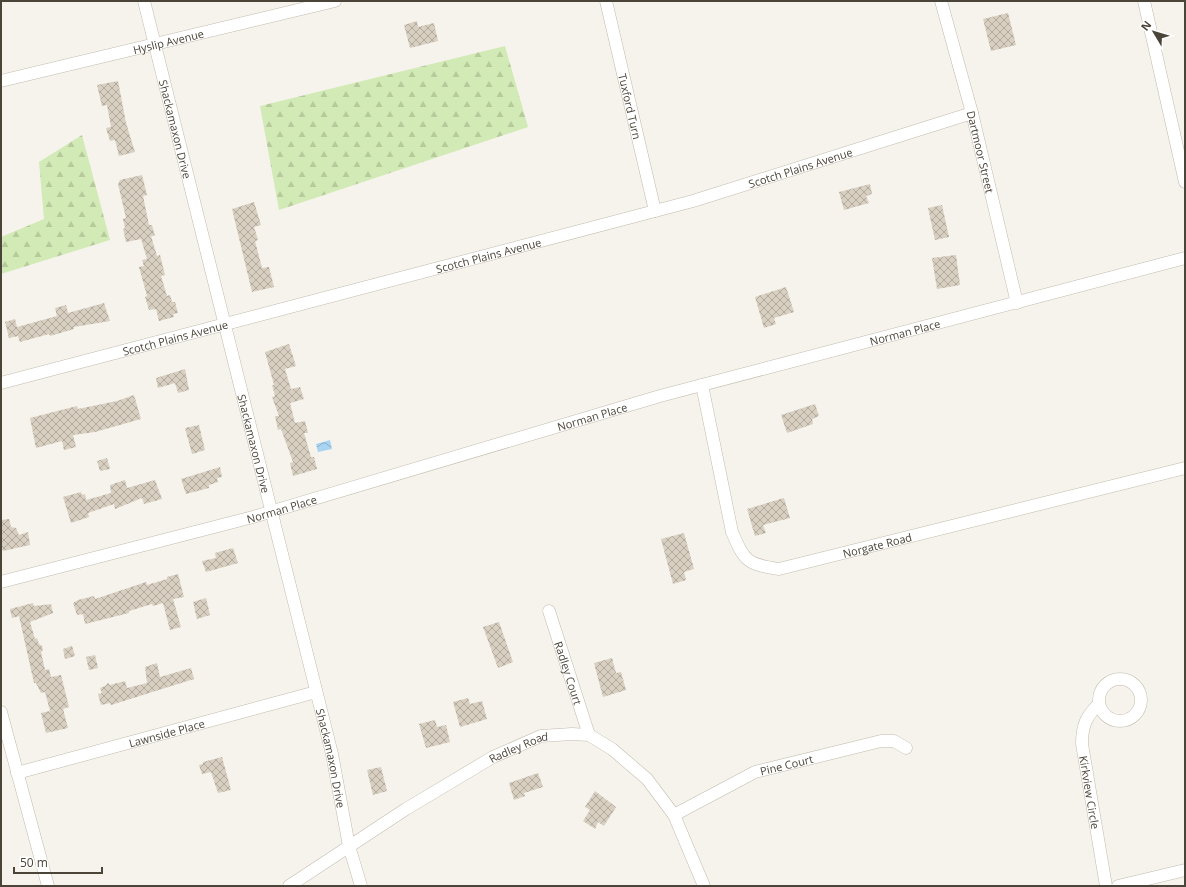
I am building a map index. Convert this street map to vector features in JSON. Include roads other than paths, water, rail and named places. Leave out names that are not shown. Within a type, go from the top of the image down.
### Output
[{"type":"street","name":"Shackamaxon Drive","points":[[144,1],[332,754],[350,846],[361,886]]},
{"type":"street","name":"Hyslip Avenue","points":[[1,81],[335,1]]},
{"type":"street","name":"Tuxford Turn","points":[[606,1],[655,211]]},
{"type":"street","name":"Dartmoor Street","points":[[941,1],[972,113],[1017,303]]},
{"type":"street","points":[[1144,1],[1185,182]]},
{"type":"street","name":"Scotch Plains Avenue","points":[[1,383],[693,201],[972,113]]},
{"type":"street","name":"Norman Place","points":[[1,582],[271,512],[702,385],[1185,258]]},
{"type":"street","name":"Norgate Road","points":[[702,385],[732,532],[742,554],[754,565],[779,569],[1185,468]]},
{"type":"street","name":"Radley Court","points":[[549,611],[589,734]]},
{"type":"street","name":"Lawnside Place","points":[[17,773],[316,692]]},
{"type":"street","name":"Kirkview Circle","points":[[1099,704],[1088,715],[1082,729],[1082,744],[1106,886]]},
{"type":"street","points":[[1,712],[48,886]]},
{"type":"street","points":[[589,734],[612,749],[647,779],[674,815],[704,886]]},
{"type":"street","name":"Radley Road","points":[[289,886],[406,809],[493,757],[541,736],[589,734]]},
{"type":"street","name":"Pine Court","points":[[674,815],[755,772],[881,741],[894,741],[906,748]]},
{"type":"street","points":[[1118,886],[1185,870]]},
{"type":"water","points":[[330,440],[332,449],[318,452],[316,444]]}]
